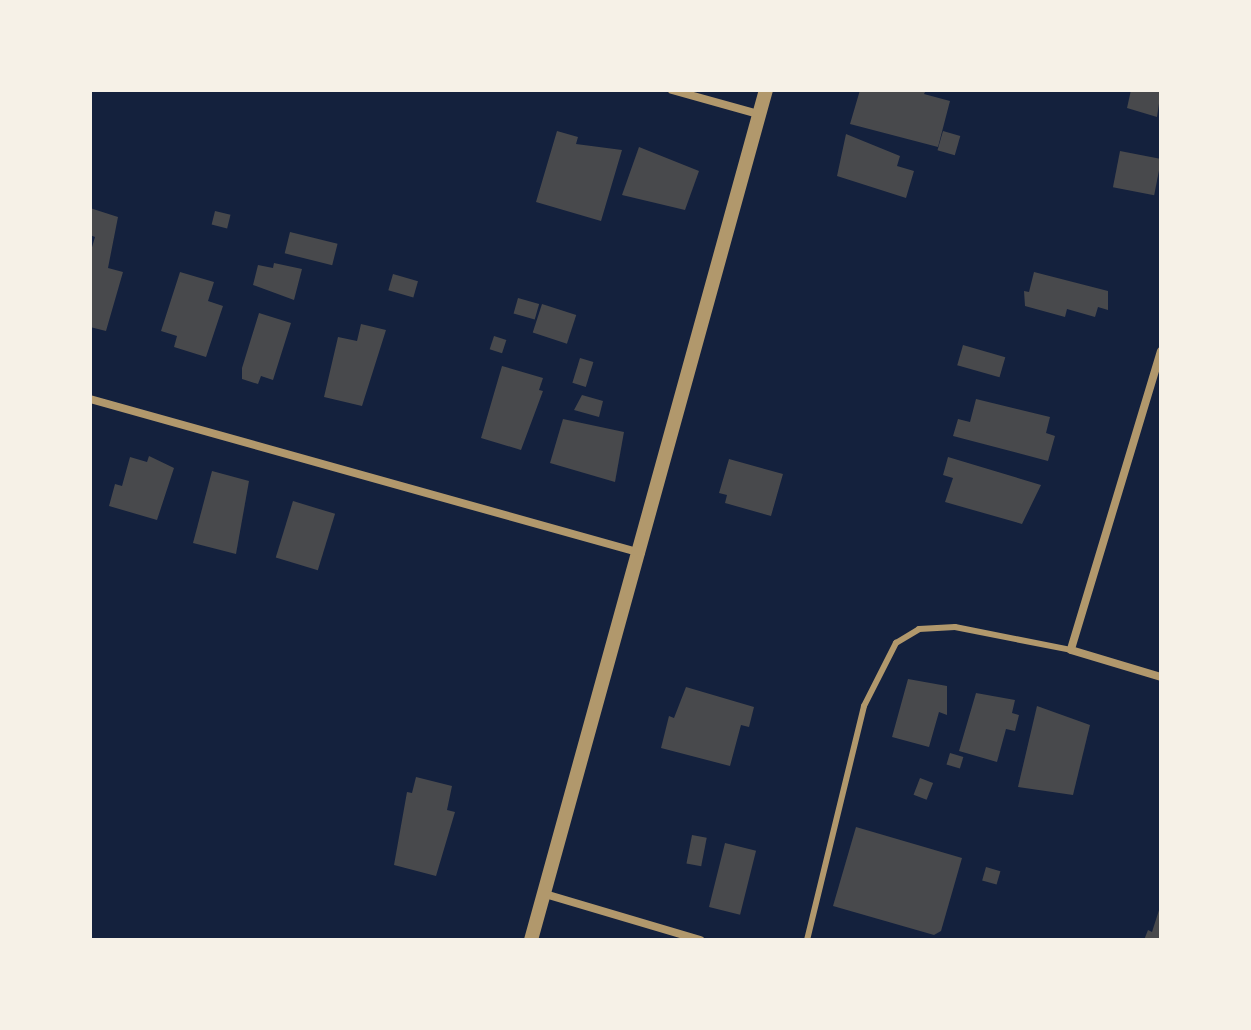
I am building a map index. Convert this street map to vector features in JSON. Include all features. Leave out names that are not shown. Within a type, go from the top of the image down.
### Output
[{"type":"street","points":[[672,90],[758,114]]},
{"type":"street","points":[[531,940],[642,553],[766,90]]},
{"type":"street","points":[[1161,351],[1071,650],[1161,677]]},
{"type":"street","points":[[90,399],[642,553]]},
{"type":"street","points":[[545,894],[700,940]]},
{"type":"lane","points":[[807,940],[864,706],[896,643],[919,629],[955,627],[1071,650]]},
{"type":"building","points":[[860,90],[926,90],[924,94],[950,101],[938,147],[850,124]]},
{"type":"building","points":[[1131,90],[1161,90],[1157,117],[1127,108]]},
{"type":"building","points":[[557,131],[578,137],[576,144],[622,150],[601,221],[536,202]]},
{"type":"building","points":[[943,131],[960,136],[955,155],[937,150]]},
{"type":"building","points":[[846,134],[900,156],[897,166],[914,171],[906,198],[837,176]]},
{"type":"building","points":[[639,147],[699,171],[685,210],[622,195]]},
{"type":"building","points":[[1120,151],[1161,159],[1154,195],[1113,187]]},
{"type":"building","points":[[90,208],[118,217],[108,268],[123,272],[106,331],[90,327],[90,254],[95,237],[90,235]]},
{"type":"building","points":[[215,211],[231,215],[227,228],[212,225]]},
{"type":"building","points":[[290,232],[338,244],[332,265],[285,253]]},
{"type":"building","points":[[274,263],[302,269],[294,300],[253,285],[258,265],[273,268]]},
{"type":"building","points":[[180,272],[214,282],[208,301],[223,306],[206,357],[174,347],[177,336],[161,331]]},
{"type":"building","points":[[1034,272],[1108,291],[1108,310],[1098,307],[1095,317],[1067,309],[1065,317],[1025,306],[1024,291],[1029,292]]},
{"type":"building","points":[[393,274],[418,281],[413,298],[388,290]]},
{"type":"building","points":[[518,298],[539,304],[535,319],[514,313]]},
{"type":"building","points":[[542,304],[576,315],[567,344],[533,333]]},
{"type":"building","points":[[259,313],[291,323],[273,380],[261,376],[258,384],[242,379],[242,368]]},
{"type":"building","points":[[361,324],[386,330],[362,406],[324,397],[338,337],[357,341]]},
{"type":"building","points":[[494,336],[506,340],[502,353],[490,349]]},
{"type":"building","points":[[963,345],[1005,357],[1000,377],[957,365]]},
{"type":"building","points":[[580,358],[593,362],[586,387],[572,383]]},
{"type":"building","points":[[502,366],[543,378],[539,390],[543,391],[521,450],[481,438]]},
{"type":"building","points":[[582,395],[603,401],[599,417],[574,410]]},
{"type":"building","points":[[976,399],[1050,417],[1046,433],[1055,436],[1048,461],[953,436],[958,419],[970,422]]},
{"type":"building","points":[[563,419],[624,432],[615,482],[550,463]]},
{"type":"building","points":[[149,456],[174,468],[157,520],[109,506],[115,484],[122,486],[130,457],[147,462]]},
{"type":"building","points":[[948,457],[1041,485],[1022,524],[945,502],[953,478],[943,475]]},
{"type":"building","points":[[729,459],[783,474],[771,516],[725,503],[727,495],[719,493]]},
{"type":"building","points":[[212,471],[249,481],[236,554],[193,543]]},
{"type":"building","points":[[293,501],[335,514],[318,570],[276,557]]},
{"type":"building","points":[[908,679],[947,686],[947,715],[939,712],[929,747],[892,737]]},
{"type":"building","points":[[686,687],[754,707],[749,727],[741,725],[730,766],[661,748],[669,716],[674,718]]},
{"type":"building","points":[[976,693],[1015,700],[1012,713],[1019,715],[1015,731],[1006,729],[997,762],[959,751]]},
{"type":"building","points":[[1037,706],[1090,725],[1073,795],[1018,787]]},
{"type":"building","points":[[950,753],[963,757],[960,769],[946,764]]},
{"type":"building","points":[[416,777],[452,786],[447,810],[455,812],[436,876],[394,865],[407,792],[412,793]]},
{"type":"building","points":[[920,778],[933,783],[927,800],[914,795]]},
{"type":"building","points":[[856,827],[962,858],[941,931],[934,935],[833,906]]},
{"type":"building","points":[[692,835],[707,838],[701,866],[686,863]]},
{"type":"building","points":[[725,843],[756,851],[740,915],[709,907]]},
{"type":"building","points":[[986,867],[1000,871],[997,885],[982,880]]},
{"type":"building","points":[[1160,907],[1161,940],[1144,940],[1148,930],[1152,932]]}]
